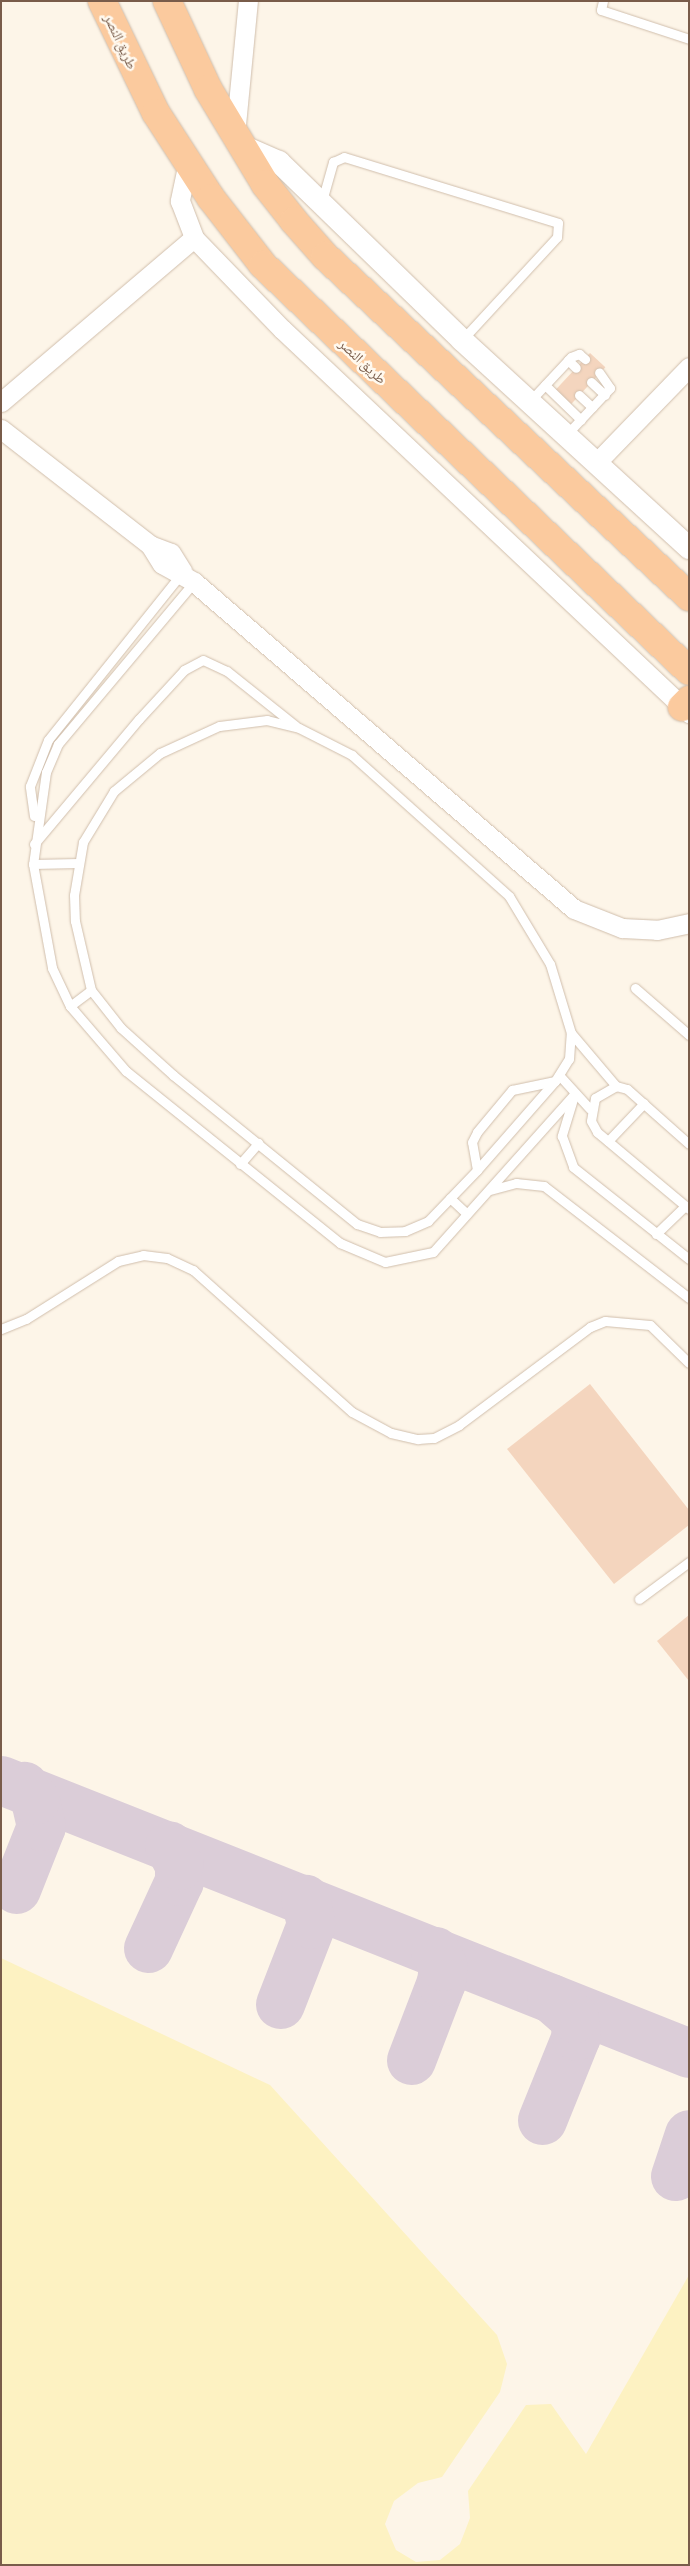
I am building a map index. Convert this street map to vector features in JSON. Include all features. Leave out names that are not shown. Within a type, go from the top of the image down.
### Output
[{"type":"highway","name":"طريق النصر","points":[[102,1],[128,61],[188,162],[236,233],[292,296],[689,671]]},
{"type":"highway","points":[[167,1],[237,140],[294,221],[325,256],[689,597]]},
{"type":"street","points":[[248,1],[237,140],[279,162],[462,340],[530,402],[574,427],[598,461],[689,548]]},
{"type":"street","points":[[188,162],[180,201],[194,238],[282,329],[686,707]]},
{"type":"street","points":[[1,402],[194,238]]},
{"type":"street","points":[[598,461],[689,367]]},
{"type":"street","points":[[1,429],[150,546],[162,564],[188,577],[574,909],[622,928],[657,930],[689,923]]},
{"type":"lane","points":[[603,1],[601,10],[689,39]]},
{"type":"lane","points":[[321,204],[333,162],[344,157],[558,223],[557,237],[462,340]]},
{"type":"lane","points":[[530,402],[568,360],[576,354],[584,359]]},
{"type":"lane","points":[[568,360],[576,368]]},
{"type":"lane","points":[[545,385],[574,427],[611,386],[599,372]]},
{"type":"lane","points":[[556,374],[564,381]]},
{"type":"lane","points":[[591,382],[604,395]]},
{"type":"lane","points":[[579,395],[592,407]]},
{"type":"lane","points":[[35,821],[30,786],[48,740],[188,577]]},
{"type":"lane","points":[[188,577],[58,744],[46,772],[35,821],[32,864],[52,968],[70,1006],[126,1071],[240,1164],[340,1243],[385,1262],[433,1252],[576,1093]]},
{"type":"lane","points":[[34,844],[145,712],[184,670],[203,660],[227,672],[298,728],[352,755],[509,896],[550,964],[571,1033],[569,1059],[557,1078],[477,1170],[428,1221],[405,1230],[380,1232],[357,1224],[121,1028],[91,990],[75,921],[78,863],[97,813],[138,768],[160,753],[219,726],[267,720],[298,728]]},
{"type":"lane","points":[[32,864],[78,863]]},
{"type":"lane","points":[[635,988],[689,1035]]},
{"type":"lane","points":[[70,1006],[91,990]]},
{"type":"lane","points":[[571,1033],[616,1086],[627,1089],[689,1144]]},
{"type":"lane","points":[[557,1078],[576,1093],[590,1109],[594,1127],[608,1141],[687,1207],[656,1234]]},
{"type":"lane","points":[[477,1170],[472,1142],[477,1132],[512,1090],[557,1078]]},
{"type":"lane","points":[[590,1109],[595,1098],[616,1086]]},
{"type":"lane","points":[[576,1093],[562,1136],[573,1167],[689,1259]]},
{"type":"lane","points":[[608,1141],[644,1103]]},
{"type":"lane","points":[[240,1164],[258,1142]]},
{"type":"lane","points":[[490,1190],[516,1183],[544,1186],[689,1298]]},
{"type":"lane","points":[[450,1198],[467,1214]]},
{"type":"lane","points":[[1,1329],[26,1319],[118,1262],[143,1255],[167,1258],[193,1270],[352,1412],[391,1433],[418,1439],[434,1438],[459,1425],[590,1327],[605,1321],[650,1325],[689,1363]]},
{"type":"lane","points":[[639,1599],[689,1562]]},
{"type":"sand","points":[[1,1958],[270,2085],[497,2335],[507,2364],[500,2392],[442,2477],[418,2483],[394,2501],[385,2524],[396,2550],[416,2562],[440,2560],[460,2544],[470,2518],[468,2491],[526,2405],[551,2404],[586,2454],[689,2275],[689,2565],[1,2565]]},
{"type":"building","points":[[590,353],[605,367],[571,404],[556,390]]},
{"type":"building","points":[[590,1384],[689,1510],[689,1525],[614,1584],[507,1449]]},
{"type":"building","points":[[689,1615],[689,1681],[657,1641]]},
{"type":"taxiway","points":[[1,1780],[689,2053]]},
{"type":"taxiway","points":[[16,1889],[41,1826],[35,1800],[24,1786]]},
{"type":"taxiway","points":[[148,1948],[179,1881],[179,1865],[169,1845]]},
{"type":"taxiway","points":[[280,2004],[311,1924],[305,1899]]},
{"type":"taxiway","points":[[411,2060],[441,1982],[443,1966],[435,1951]]},
{"type":"taxiway","points":[[542,2120],[576,2036],[574,2018],[551,1998]]},
{"type":"taxiway","points":[[675,2176],[689,2134]]}]
